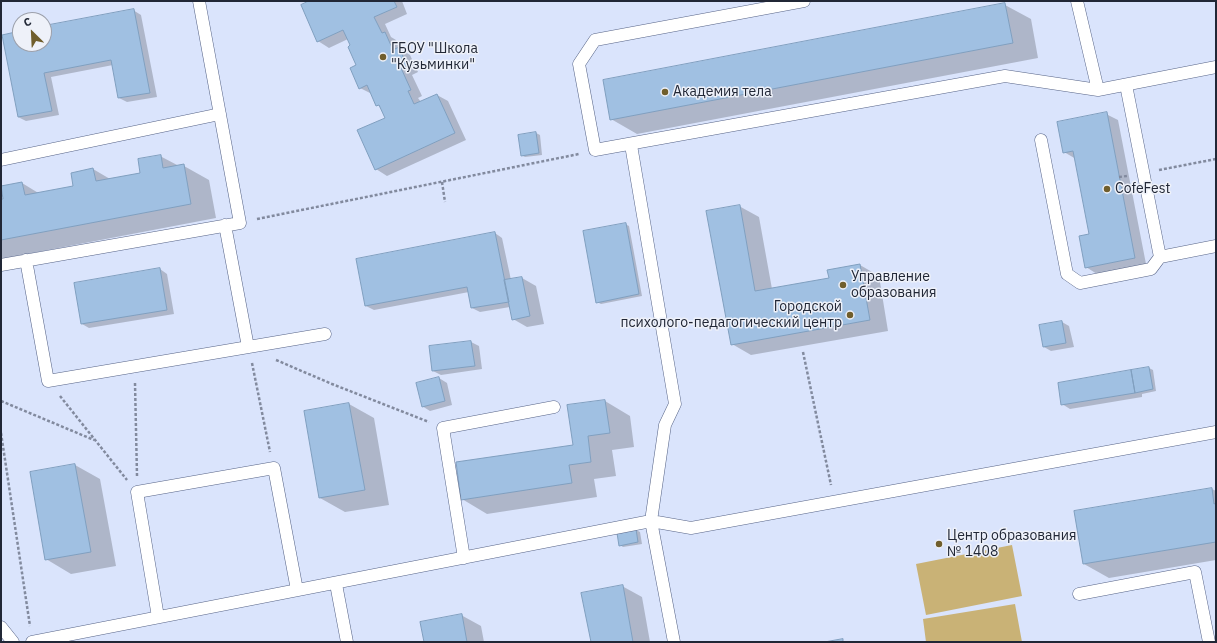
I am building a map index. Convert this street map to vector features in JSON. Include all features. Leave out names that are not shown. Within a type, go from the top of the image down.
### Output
[{"type":"lane","points":[[1,265],[240,223],[199,1]]},
{"type":"lane","points":[[804,1],[595,40],[579,64],[595,150],[631,145],[1005,76],[1098,90],[1216,67]]},
{"type":"lane","points":[[1077,1],[1098,90]]},
{"type":"lane","points":[[1126,85],[1160,257]]},
{"type":"lane","points":[[1,160],[220,114]]},
{"type":"lane","points":[[1041,140],[1067,274],[1080,283],[1151,269],[1160,257],[1216,246]]},
{"type":"lane","points":[[631,145],[675,404],[665,425],[651,521],[674,642]]},
{"type":"lane","points":[[225,225],[248,347]]},
{"type":"lane","points":[[26,260],[48,381],[325,334]]},
{"type":"lane","points":[[464,558],[442,428],[554,407]]},
{"type":"lane","points":[[32,642],[297,590],[336,584],[651,521],[691,528],[1216,432]]},
{"type":"lane","points":[[158,617],[138,492],[274,468],[297,590]]},
{"type":"lane","points":[[1079,594],[1194,572],[1209,642]]},
{"type":"lane","points":[[336,584],[347,642]]},
{"type":"lane","points":[[1,626],[13,642]]},
{"type":"path","points":[[240,223],[595,150]]},
{"type":"path","points":[[1119,177],[1216,159]]},
{"type":"path","points":[[442,182],[445,202]]},
{"type":"path","points":[[248,347],[332,384],[442,428]]},
{"type":"path","points":[[248,347],[274,468]]},
{"type":"path","points":[[804,352],[834,502]]},
{"type":"path","points":[[134,367],[138,492]]},
{"type":"path","points":[[48,381],[138,492]]},
{"type":"path","points":[[1,401],[95,440]]},
{"type":"path","points":[[1,433],[32,642]]},
{"type":"shaded area","points":[[1012,545],[1022,596],[926,615],[916,564]]},
{"type":"shaded area","points":[[1015,604],[1022,642],[926,642],[923,619]]},
{"type":"building","points":[[309,1],[394,1],[397,7],[374,17],[382,33],[385,32],[393,50],[399,47],[407,66],[401,68],[411,90],[408,91],[414,104],[437,94],[455,133],[375,170],[357,130],[385,118],[379,105],[376,106],[367,85],[359,89],[350,68],[356,65],[348,47],[350,45],[343,30],[317,42],[301,5]]},
{"type":"building","points":[[1005,3],[1013,43],[610,120],[603,80]]},
{"type":"building","points":[[134,9],[150,93],[118,98],[111,60],[44,73],[52,111],[18,117],[2,35],[12,33],[12,52],[52,52],[52,24]]},
{"type":"building","points":[[1107,112],[1135,258],[1085,268],[1079,236],[1089,234],[1073,151],[1063,153],[1057,122]]},
{"type":"building","points":[[536,132],[539,153],[521,156],[518,135]]},
{"type":"building","points":[[161,155],[163,168],[184,164],[191,204],[1,240],[1,199],[3,199],[1,186],[22,182],[25,195],[73,186],[71,173],[93,168],[96,181],[140,173],[138,159]]},
{"type":"building","points":[[740,205],[755,291],[829,278],[827,270],[860,264],[870,320],[731,345],[706,211]]},
{"type":"building","points":[[626,223],[639,294],[596,303],[583,231]]},
{"type":"building","points":[[495,232],[509,302],[471,308],[467,287],[365,306],[356,259]]},
{"type":"building","points":[[160,268],[167,310],[81,324],[74,283]]},
{"type":"building","points":[[522,277],[530,316],[512,320],[504,280]]},
{"type":"building","points":[[1062,321],[1066,343],[1043,347],[1039,325]]},
{"type":"building","points":[[471,341],[475,366],[432,371],[429,346]]},
{"type":"building","points":[[1149,367],[1153,389],[1135,393],[1131,370]]},
{"type":"building","points":[[1131,370],[1135,393],[1061,405],[1058,383]]},
{"type":"building","points":[[439,377],[445,401],[422,407],[416,383]]},
{"type":"building","points":[[605,400],[610,433],[588,436],[591,462],[569,465],[572,483],[461,500],[456,462],[573,445],[567,405]]},
{"type":"building","points":[[349,403],[365,490],[319,498],[304,411]]},
{"type":"building","points":[[75,464],[91,552],[45,560],[30,472]]},
{"type":"building","points":[[1212,488],[1214,504],[1216,503],[1216,542],[1083,564],[1074,511]]},
{"type":"building","points":[[636,529],[638,542],[619,546],[617,533]]},
{"type":"building","points":[[623,585],[633,642],[591,642],[581,593]]},
{"type":"building","points":[[462,614],[467,642],[424,642],[420,622]]},
{"type":"building","points":[[843,639],[843,642],[825,642]]},
{"type":"place","name":"ГБОУ \"Школа \"Кузьминки\"","points":[[383,57]]},
{"type":"place","name":"Академия тела","points":[[665,92]]},
{"type":"place","name":"CofeFest","points":[[1107,189]]},
{"type":"place","name":"Управление образования","points":[[843,285]]},
{"type":"place","name":"Городской психолого-педагогический центр","points":[[850,315]]},
{"type":"place","name":"Центр образования № 1408","points":[[939,544]]}]
